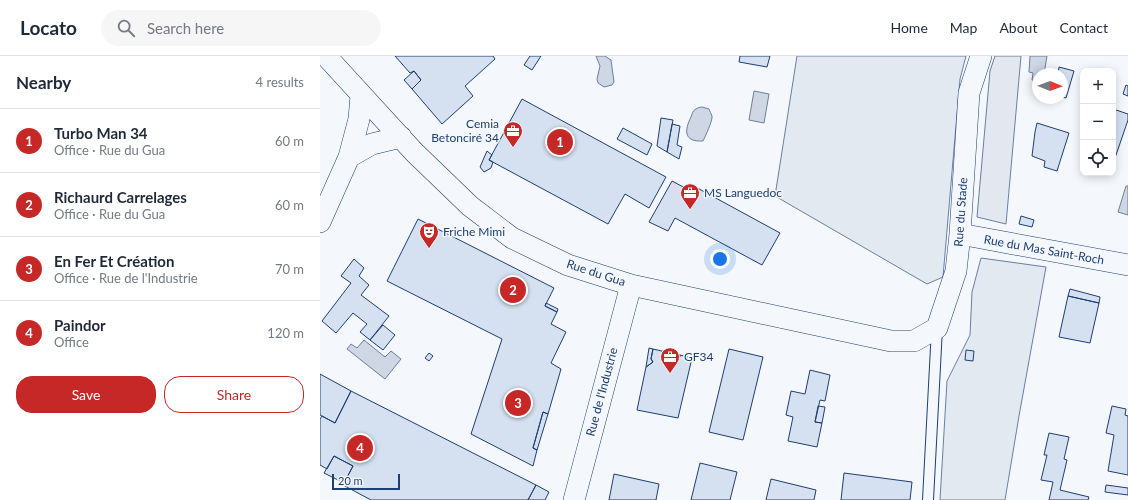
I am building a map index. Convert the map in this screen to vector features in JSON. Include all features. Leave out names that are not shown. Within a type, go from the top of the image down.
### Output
[{"type":"street","name":"Rue du Gua","points":[[326,56],[414,152],[470,206],[512,238],[568,265],[631,284],[891,341],[914,341],[938,328]]},
{"type":"street","name":"Rue du Stade","points":[[938,328],[956,271],[960,234],[968,93],[981,56]]},
{"type":"street","points":[[320,222],[349,157],[359,119],[361,95]]},
{"type":"street","points":[[349,157],[372,144],[400,137]]},
{"type":"street","name":"Rue du Mas Saint-Roch","points":[[960,234],[1128,265]]},
{"type":"street","name":"Rue de l'Industrie","points":[[574,500],[631,284]]},
{"type":"lane","points":[[928,500],[938,328]]},
{"type":"shaded area","points":[[596,56],[605,56],[611,60],[614,82],[612,85],[604,87],[598,83],[597,79],[600,66]]},
{"type":"shaded area","points":[[797,56],[966,56],[960,79],[943,277],[927,284],[775,196]]},
{"type":"shaded area","points":[[995,56],[1021,56],[1006,224],[977,217],[990,71]]},
{"type":"shaded area","points":[[1030,56],[1047,56],[1045,68],[1032,68],[1032,73],[1029,72]]},
{"type":"shaded area","points":[[754,91],[769,94],[764,123],[749,120]]},
{"type":"shaded area","points":[[702,107],[709,109],[712,116],[709,128],[703,141],[692,140],[687,135],[687,127],[693,111]]},
{"type":"shaded area","points":[[1126,186],[1128,186],[1128,215],[1118,212]]},
{"type":"shaded area","points":[[981,258],[1046,267],[1005,500],[940,500],[947,381],[970,335],[972,292]]},
{"type":"shaded area","points":[[364,340],[385,357],[391,351],[401,359],[385,379],[347,349],[351,344],[357,348]]},
{"type":"building","points":[[395,56],[493,56],[495,59],[465,86],[473,96],[442,124],[412,89],[421,80],[414,71],[410,73]]},
{"type":"building","points":[[530,56],[541,56],[532,70],[524,65]]},
{"type":"building","points":[[740,56],[770,56],[767,67],[739,62]]},
{"type":"building","points":[[1068,69],[1074,71],[1068,91]]},
{"type":"building","points":[[414,71],[421,80],[412,89],[404,80]]},
{"type":"building","points":[[1126,85],[1128,86],[1128,96],[1123,94]]},
{"type":"building","points":[[522,99],[666,177],[649,208],[625,194],[608,224],[489,160]]},
{"type":"building","points":[[1116,110],[1128,114],[1128,120],[1116,155]]},
{"type":"building","points":[[661,118],[673,120],[667,152],[657,146]]},
{"type":"building","points":[[1037,123],[1069,133],[1057,171],[1044,167],[1045,161],[1032,156]]},
{"type":"building","points":[[672,124],[680,126],[677,145],[682,147],[679,159],[667,152]]},
{"type":"building","points":[[623,128],[652,144],[647,155],[617,139]]},
{"type":"building","points":[[487,151],[492,155],[489,160],[493,162],[491,168],[484,172],[480,167]]},
{"type":"building","points":[[672,181],[687,189],[690,184],[780,233],[762,265],[675,218],[668,231],[649,222]]},
{"type":"building","points":[[1021,216],[1034,220],[1032,227],[1019,224]]},
{"type":"building","points":[[418,219],[554,288],[545,306],[557,312],[551,324],[566,332],[551,363],[561,369],[548,414],[543,412],[533,448],[537,450],[533,466],[471,434],[502,339],[387,281]]},
{"type":"building","points":[[354,259],[364,268],[359,276],[369,285],[361,295],[389,316],[370,340],[360,332],[367,324],[353,313],[336,333],[322,321],[351,283],[341,276]]},
{"type":"building","points":[[1070,289],[1100,297],[1099,303],[1068,296]]},
{"type":"building","points":[[1068,296],[1099,303],[1090,343],[1059,337]]},
{"type":"building","points":[[546,303],[558,309],[557,312],[545,306]]},
{"type":"building","points":[[383,325],[395,335],[383,350],[370,340]]},
{"type":"building","points":[[649,348],[653,349],[651,359],[653,362],[646,367]]},
{"type":"building","points":[[653,349],[666,352],[667,359],[671,361],[677,360],[680,355],[692,358],[678,418],[637,410],[646,367],[653,362],[651,359]]},
{"type":"building","points":[[729,349],[763,357],[743,440],[709,432]]},
{"type":"building","points":[[966,350],[974,351],[973,361],[965,360]]},
{"type":"building","points":[[666,352],[680,355],[680,357],[675,361],[671,361],[667,359]]},
{"type":"building","points":[[429,353],[433,356],[429,361],[425,358]]},
{"type":"building","points":[[810,370],[830,375],[825,401],[820,400],[815,422],[822,423],[817,447],[788,441],[793,417],[786,415],[791,391],[805,394]]},
{"type":"building","points":[[320,374],[351,391],[335,423],[320,415]]},
{"type":"building","points":[[351,391],[536,485],[528,500],[371,500],[343,485],[353,466],[334,456],[327,469],[320,465],[320,419],[322,416],[335,423]]},
{"type":"building","points":[[818,406],[825,407],[822,423],[815,422]]},
{"type":"building","points":[[1112,406],[1126,409],[1125,415],[1128,416],[1128,475],[1108,471],[1114,435],[1106,433]]},
{"type":"building","points":[[543,412],[548,414],[537,450],[533,448]]},
{"type":"building","points":[[1049,433],[1069,437],[1064,459],[1067,460],[1060,490],[1089,497],[1088,500],[1049,500],[1053,482],[1041,480],[1047,455],[1044,455]]},
{"type":"building","points":[[334,456],[353,466],[344,483],[324,473]]},
{"type":"building","points":[[700,463],[737,472],[730,500],[691,500]]},
{"type":"building","points":[[844,473],[912,482],[910,500],[841,500]]},
{"type":"building","points":[[614,474],[659,484],[656,500],[609,500]]},
{"type":"building","points":[[771,479],[816,490],[814,500],[766,500]]},
{"type":"building","points":[[536,485],[549,492],[545,500],[528,500]]},
{"type":"building","points":[[1106,485],[1128,488],[1128,495],[1105,492]]},
{"type":"place","name":"Turbo Man 34","points":[[560,142]]},
{"type":"place","name":"Cemia Betonciré 34","points":[[513,148]]},
{"type":"place","name":"MS Languedoc","points":[[690,210]]},
{"type":"place","name":"Friche Mimi","points":[[429,249]]},
{"type":"place","name":"Richaurd Carrelages","points":[[513,290]]},
{"type":"place","name":"GF34","points":[[670,374]]},
{"type":"place","name":"En Fer Et Création","points":[[518,403]]},
{"type":"place","name":"Paindor","points":[[360,448]]}]
